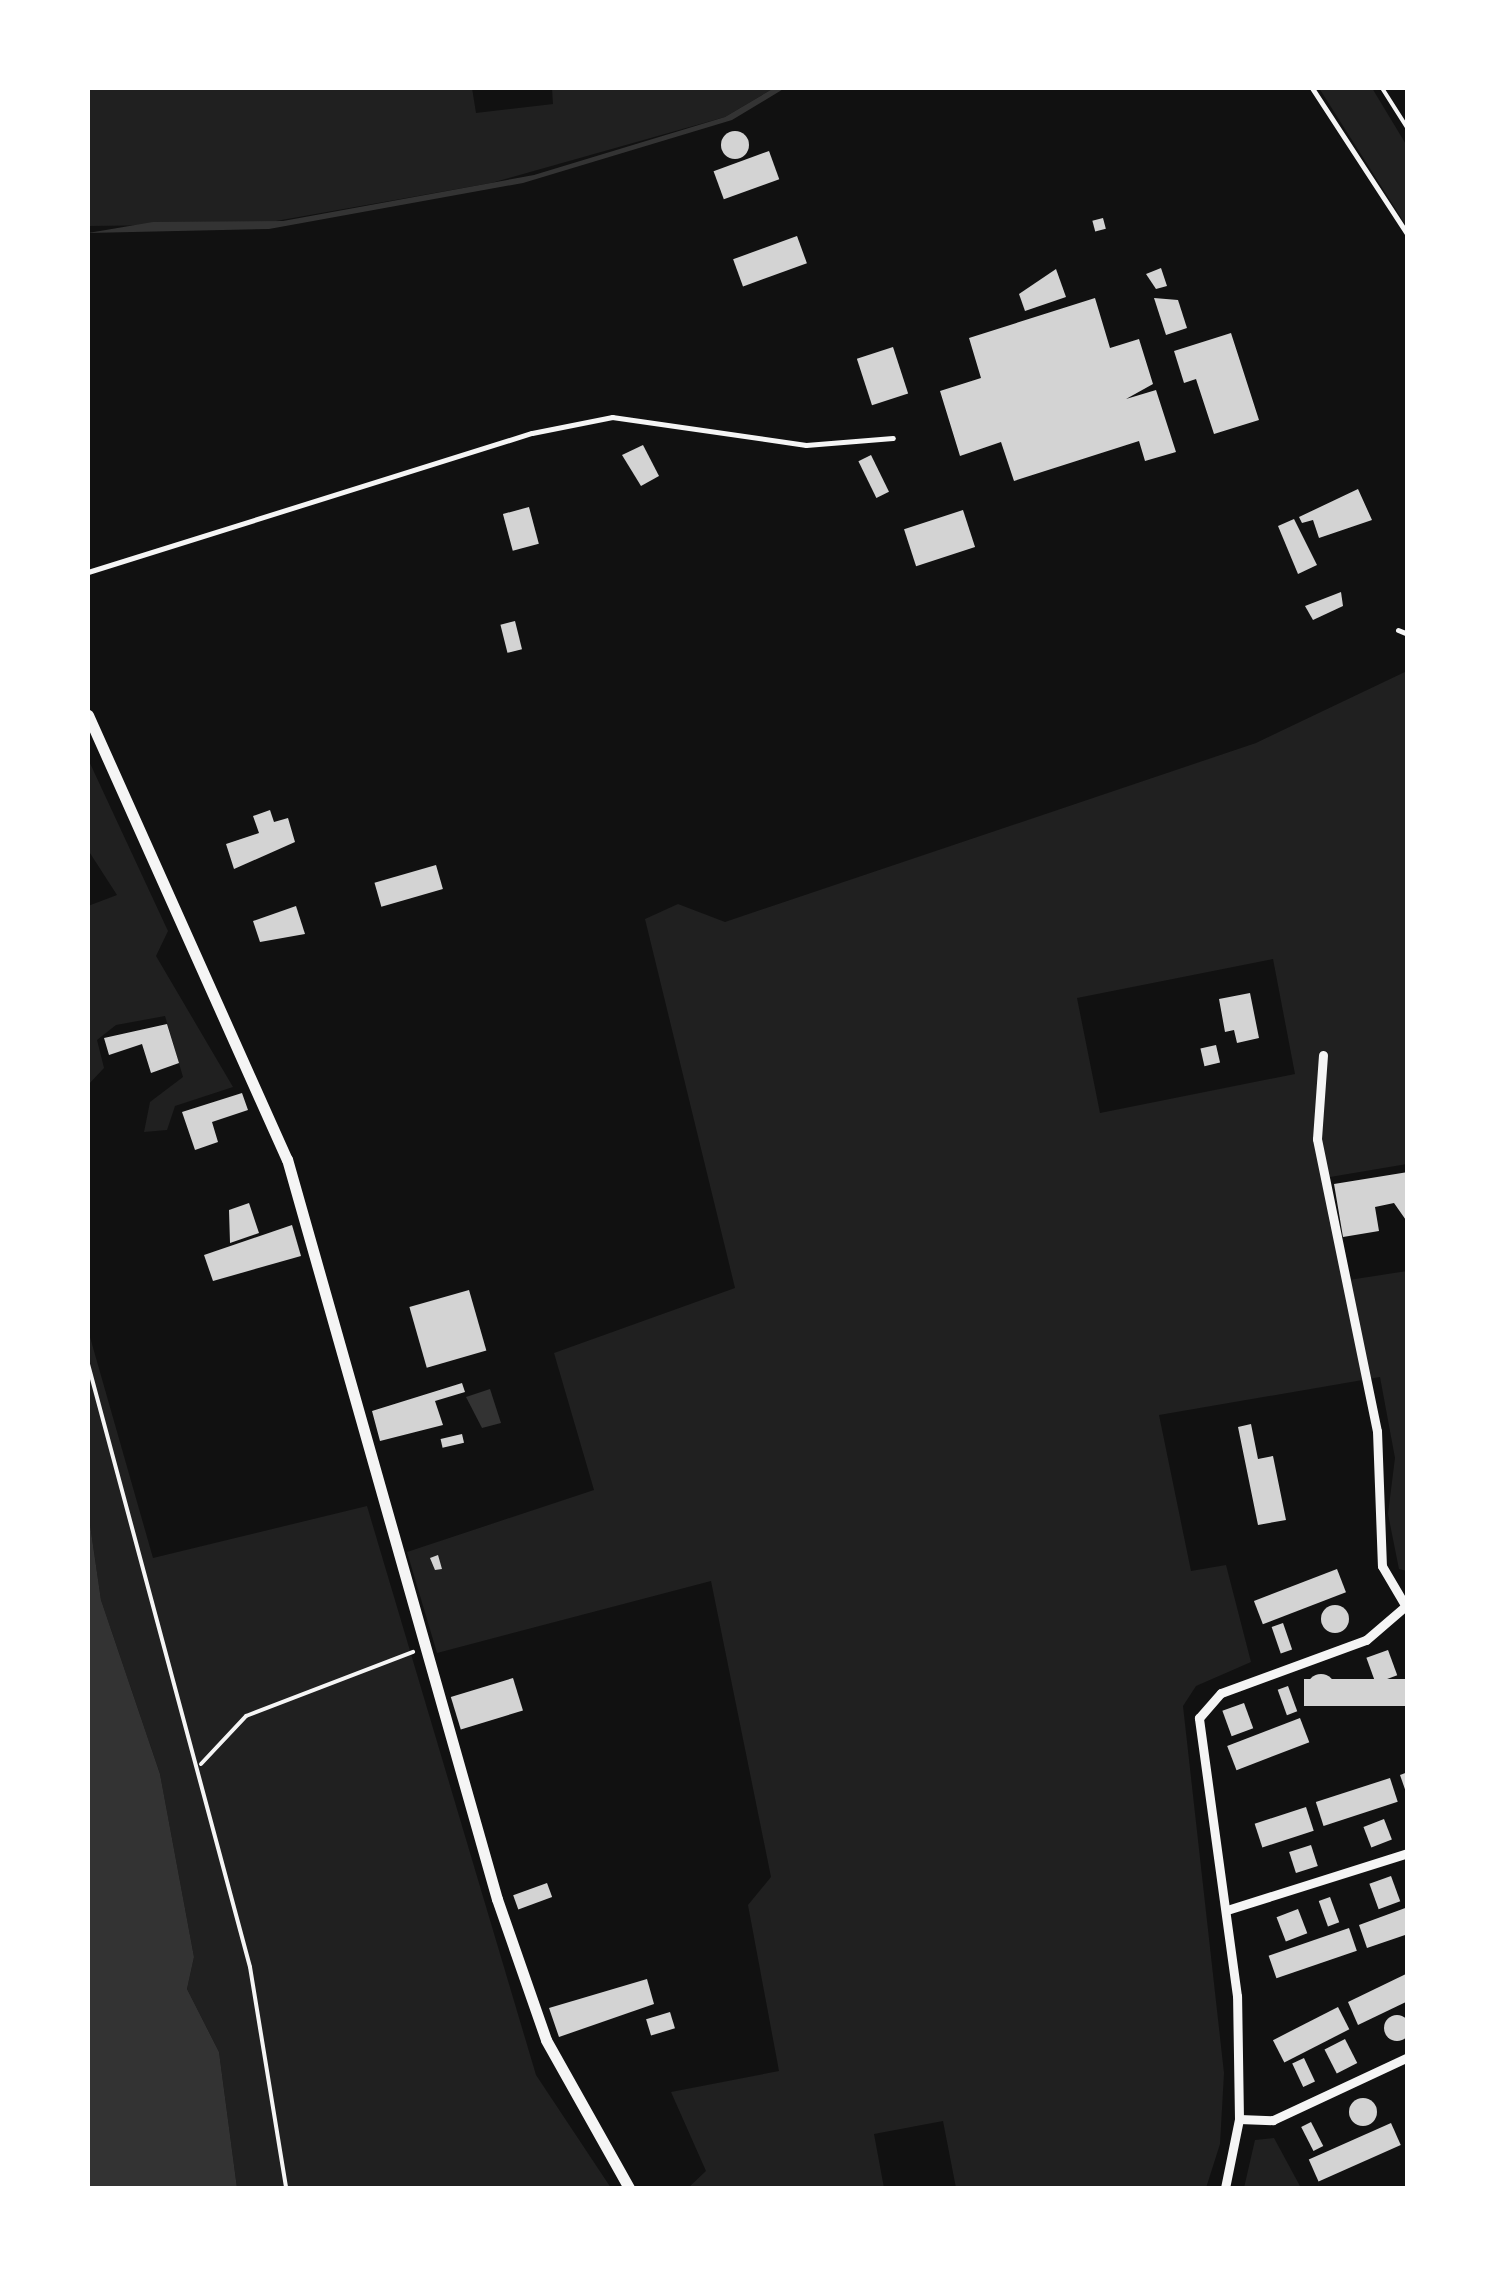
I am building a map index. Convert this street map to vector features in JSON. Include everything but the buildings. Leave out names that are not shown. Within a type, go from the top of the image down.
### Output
[{"type":"street","points":[[88,716],[287,1159],[424,1650],[546,2040],[630,2188]]},
{"type":"street","points":[[1225,2188],[1240,2119],[1227,1910],[1196,1736],[1208,1703],[1366,1640],[1406,1604],[1382,1566],[1377,1431],[1317,1139],[1322,1055]]},
{"type":"street","points":[[1227,1910],[1408,1853]]},
{"type":"street","points":[[1240,2119],[1273,2120],[1408,2057]]},
{"type":"lane","points":[[1312,88],[1408,235]]},
{"type":"lane","points":[[88,572],[532,433],[612,417],[806,445],[892,438]]},
{"type":"lane","points":[[1398,630],[1408,634]]},
{"type":"path","points":[[1382,88],[1408,129]]},
{"type":"path","points":[[88,1364],[201,1764],[250,1967],[286,2188]]},
{"type":"path","points":[[201,1764],[246,1716],[424,1650]]},
{"type":"shaded area","points":[[88,88],[472,88],[476,113],[553,104],[552,88],[774,88],[725,117],[491,183],[259,224],[88,226]]},
{"type":"shaded area","points":[[774,88],[785,88],[732,120],[523,183],[269,229],[88,233],[153,222],[283,221],[534,175],[725,117]]},
{"type":"shaded area","points":[[1319,88],[1372,88],[1407,146],[1407,227]]},
{"type":"shaded area","points":[[1407,671],[1407,1164],[1330,1177],[1349,1280],[1407,1271],[1407,1571],[1399,1569],[1388,1514],[1395,1458],[1380,1377],[1159,1415],[1191,1571],[1226,1565],[1251,1662],[1196,1686],[1183,1706],[1224,2073],[1220,2144],[1206,2188],[956,2188],[943,2121],[874,2134],[884,2188],[688,2188],[706,2171],[671,2092],[779,2071],[748,1905],[771,1877],[711,1581],[437,1653],[407,1552],[594,1490],[554,1353],[735,1288],[645,919],[678,904],[725,922],[1256,743]],"holes":[[[1273,959],[1295,1074],[1100,1113],[1077,998]]]},
{"type":"shaded area","points":[[88,759],[168,931],[156,956],[233,1087],[175,1106],[167,1130],[144,1132],[150,1102],[183,1077],[165,1016],[116,1025],[97,1040],[104,1068],[88,1085],[88,906],[117,895],[88,850]]},
{"type":"shaded area","points":[[88,1330],[153,1558],[367,1506],[536,2075],[611,2188],[237,2188],[219,2052],[187,1989],[194,1957],[160,1774],[101,1600],[88,1511]]},
{"type":"shaded area","points":[[490,1389],[501,1423],[482,1428],[466,1397]]},
{"type":"shaded area","points":[[88,1511],[101,1600],[160,1774],[194,1957],[187,1989],[219,2052],[237,2188],[88,2188]]},
{"type":"shaded area","points":[[1274,2138],[1301,2188],[1244,2188],[1255,2140]]}]
